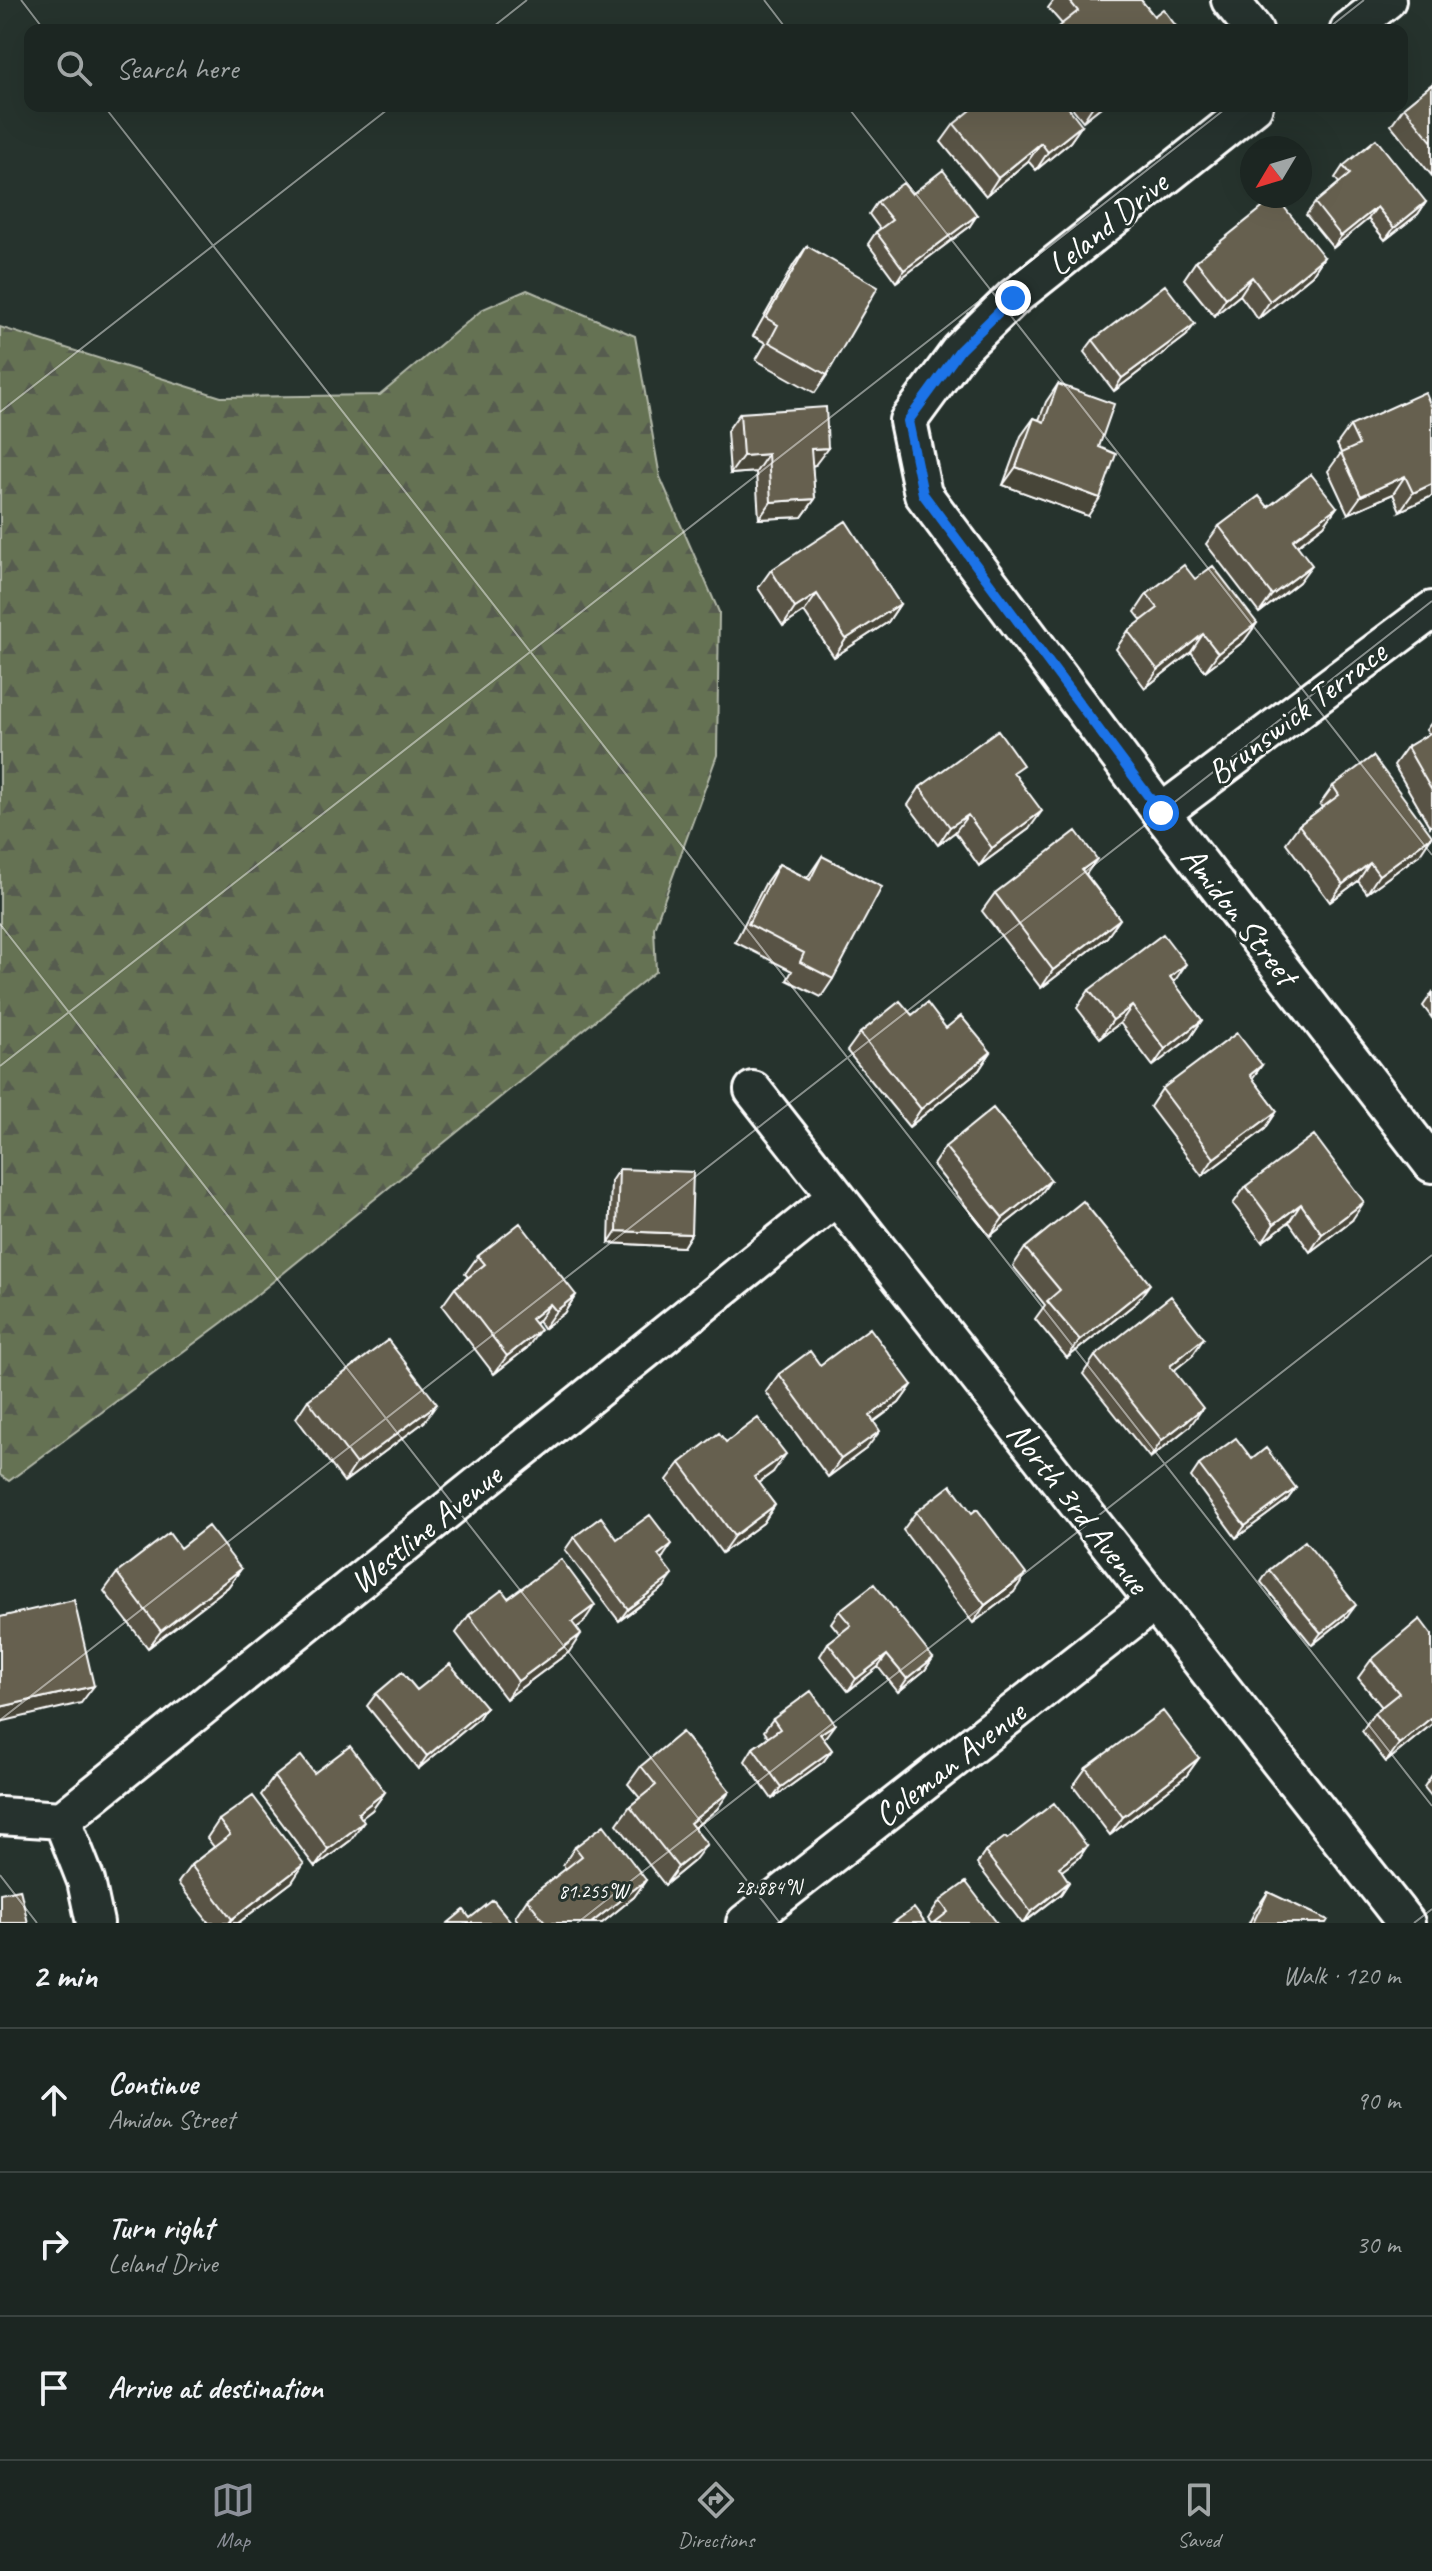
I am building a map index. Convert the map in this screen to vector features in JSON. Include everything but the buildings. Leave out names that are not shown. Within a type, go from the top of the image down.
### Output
[{"type":"street","points":[[1230,0],[1249,24]]},
{"type":"street","points":[[1357,24],[1387,0]]},
{"type":"street","name":"Leland Drive","points":[[908,421],[960,350],[1013,298],[1246,112]]},
{"type":"street","name":"Amidon Street","points":[[908,421],[923,494],[1161,813],[1432,1164]]},
{"type":"street","name":"Brunswick Terrace","points":[[1161,813],[1432,610]]},
{"type":"street","name":"North 3rd Avenue","points":[[753,1090],[1406,1923]]},
{"type":"street","name":"Westline Avenue","points":[[62,1820],[836,1197]]},
{"type":"street","name":"Coleman Avenue","points":[[745,1923],[1153,1603]]},
{"type":"street","points":[[0,1816],[62,1820],[86,1881],[95,1923]]},
{"type":"green space","points":[[527,290],[635,336],[660,477],[719,612],[717,755],[654,928],[656,971],[223,1322],[9,1481],[0,1475],[0,327],[221,397],[380,395],[483,309]]},
{"type":"route","points":[[1013,298],[960,350],[908,421],[923,494],[1161,813]]}]
